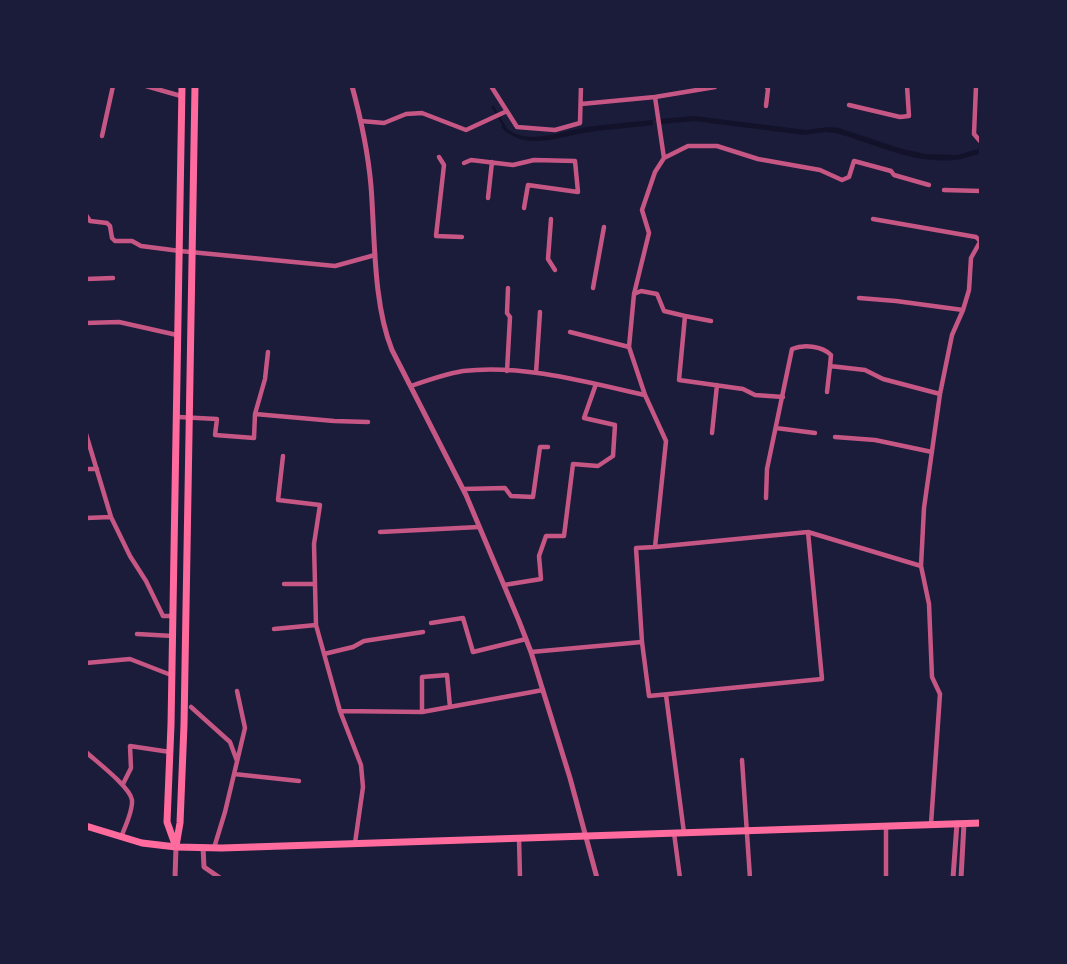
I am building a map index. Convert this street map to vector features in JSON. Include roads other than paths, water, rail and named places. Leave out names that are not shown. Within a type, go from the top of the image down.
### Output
[{"type":"main road","points":[[176,847],[167,822],[178,417],[182,86]]},
{"type":"main road","points":[[176,847],[180,823],[184,725],[195,86]]},
{"type":"main road","points":[[86,826],[142,843],[214,848],[981,823]]},
{"type":"street","points":[[102,136],[113,86]]},
{"type":"street","points":[[146,86],[182,97]]},
{"type":"street","points":[[352,86],[369,170],[380,304],[385,331],[392,350],[463,489],[526,639],[597,878]]},
{"type":"street","points":[[491,86],[517,127],[555,130],[580,124],[581,86]]},
{"type":"street","points":[[581,104],[655,97],[715,86]]},
{"type":"street","points":[[766,86],[766,106]]},
{"type":"street","points":[[849,104],[900,117],[909,116],[907,86]]},
{"type":"street","points":[[976,86],[974,134],[981,141]]},
{"type":"street","points":[[655,97],[664,158]]},
{"type":"street","points":[[361,121],[384,123],[406,114],[422,113],[466,130],[507,111]]},
{"type":"street","points":[[655,547],[666,441],[645,395],[629,347],[634,294],[649,233],[642,210],[655,172],[664,158],[688,146],[717,146],[758,159],[820,170],[842,180],[849,177],[853,161],[929,185]]},
{"type":"street","points":[[439,157],[444,165],[436,236],[462,237]]},
{"type":"street","points":[[464,163],[471,160],[513,164],[534,160],[575,161],[578,192],[528,185],[524,208]]},
{"type":"street","points":[[488,198],[492,162]]},
{"type":"street","points":[[944,190],[981,191]]},
{"type":"street","points":[[86,215],[90,221],[107,223],[115,241],[132,241],[141,246],[335,266],[376,255]]},
{"type":"street","points":[[551,219],[548,259],[555,270]]},
{"type":"street","points":[[873,219],[976,237],[981,241],[971,258],[969,290],[952,335],[940,394],[924,508],[921,566],[929,604],[932,677],[940,694],[931,825]]},
{"type":"street","points":[[593,288],[604,226]]},
{"type":"street","points":[[86,279],[113,278]]},
{"type":"street","points":[[507,371],[510,317],[507,313],[508,288]]},
{"type":"street","points":[[634,294],[641,291],[657,294],[664,311],[711,321]]},
{"type":"street","points":[[859,298],[963,310]]},
{"type":"street","points":[[536,373],[540,312]]},
{"type":"street","points":[[685,316],[679,380],[743,389],[755,395],[783,397]]},
{"type":"street","points":[[86,323],[119,322],[178,336]]},
{"type":"street","points":[[570,332],[629,347]]},
{"type":"street","points":[[766,498],[767,468],[792,349],[800,346],[826,350],[831,355],[827,391]]},
{"type":"street","points":[[178,417],[217,419],[215,435],[254,438],[255,414],[265,379],[268,352]]},
{"type":"street","points":[[830,366],[865,369],[883,379],[940,394]]},
{"type":"street","points":[[411,386],[463,371],[507,371],[536,373],[645,395]]},
{"type":"street","points":[[504,584],[541,579],[539,556],[546,536],[564,536],[573,464],[598,466],[613,456],[615,425],[584,418],[596,384]]},
{"type":"street","points":[[712,433],[716,385]]},
{"type":"street","points":[[255,414],[368,422]]},
{"type":"street","points":[[776,428],[815,433]]},
{"type":"street","points":[[86,434],[111,517],[122,541],[163,616],[173,616]]},
{"type":"street","points":[[835,437],[875,440],[932,452]]},
{"type":"street","points":[[463,489],[505,488],[511,496],[533,497],[540,447],[548,447]]},
{"type":"street","points":[[283,456],[278,500],[320,505],[314,544],[316,625],[340,711],[361,765],[363,788],[355,843]]},
{"type":"street","points":[[86,469],[97,468]]},
{"type":"street","points":[[86,518],[111,517]]},
{"type":"street","points":[[380,532],[480,527]]},
{"type":"street","points":[[808,532],[822,680],[649,696],[642,642],[636,548],[808,532],[921,566]]},
{"type":"street","points":[[284,584],[315,584]]},
{"type":"street","points":[[431,623],[463,618],[473,652],[526,639]]},
{"type":"street","points":[[274,629],[316,625]]},
{"type":"street","points":[[324,654],[353,647],[364,640],[422,632]]},
{"type":"street","points":[[137,634],[173,636]]},
{"type":"street","points":[[531,652],[642,642]]},
{"type":"street","points":[[86,663],[130,659],[172,675]]},
{"type":"street","points":[[422,712],[422,677],[447,675],[450,707]]},
{"type":"street","points":[[340,711],[422,712],[542,690]]},
{"type":"street","points":[[214,848],[245,727],[237,691]]},
{"type":"street","points":[[666,695],[684,833]]},
{"type":"street","points":[[191,707],[230,742],[237,761]]},
{"type":"street","points":[[123,784],[131,768],[130,746],[170,752]]},
{"type":"street","points":[[86,752],[123,784],[131,796],[132,803],[121,837]]},
{"type":"street","points":[[742,760],[750,878]]},
{"type":"street","points":[[234,774],[299,781]]},
{"type":"street","points":[[953,878],[960,823]]},
{"type":"street","points":[[960,823],[961,878]]},
{"type":"street","points":[[886,827],[886,878]]},
{"type":"street","points":[[674,833],[680,878]]},
{"type":"street","points":[[519,838],[520,878]]},
{"type":"street","points":[[176,847],[176,878]]},
{"type":"street","points":[[203,848],[204,867],[220,878]]},
{"type":"waterway","points":[[493,107],[506,129]]}]
